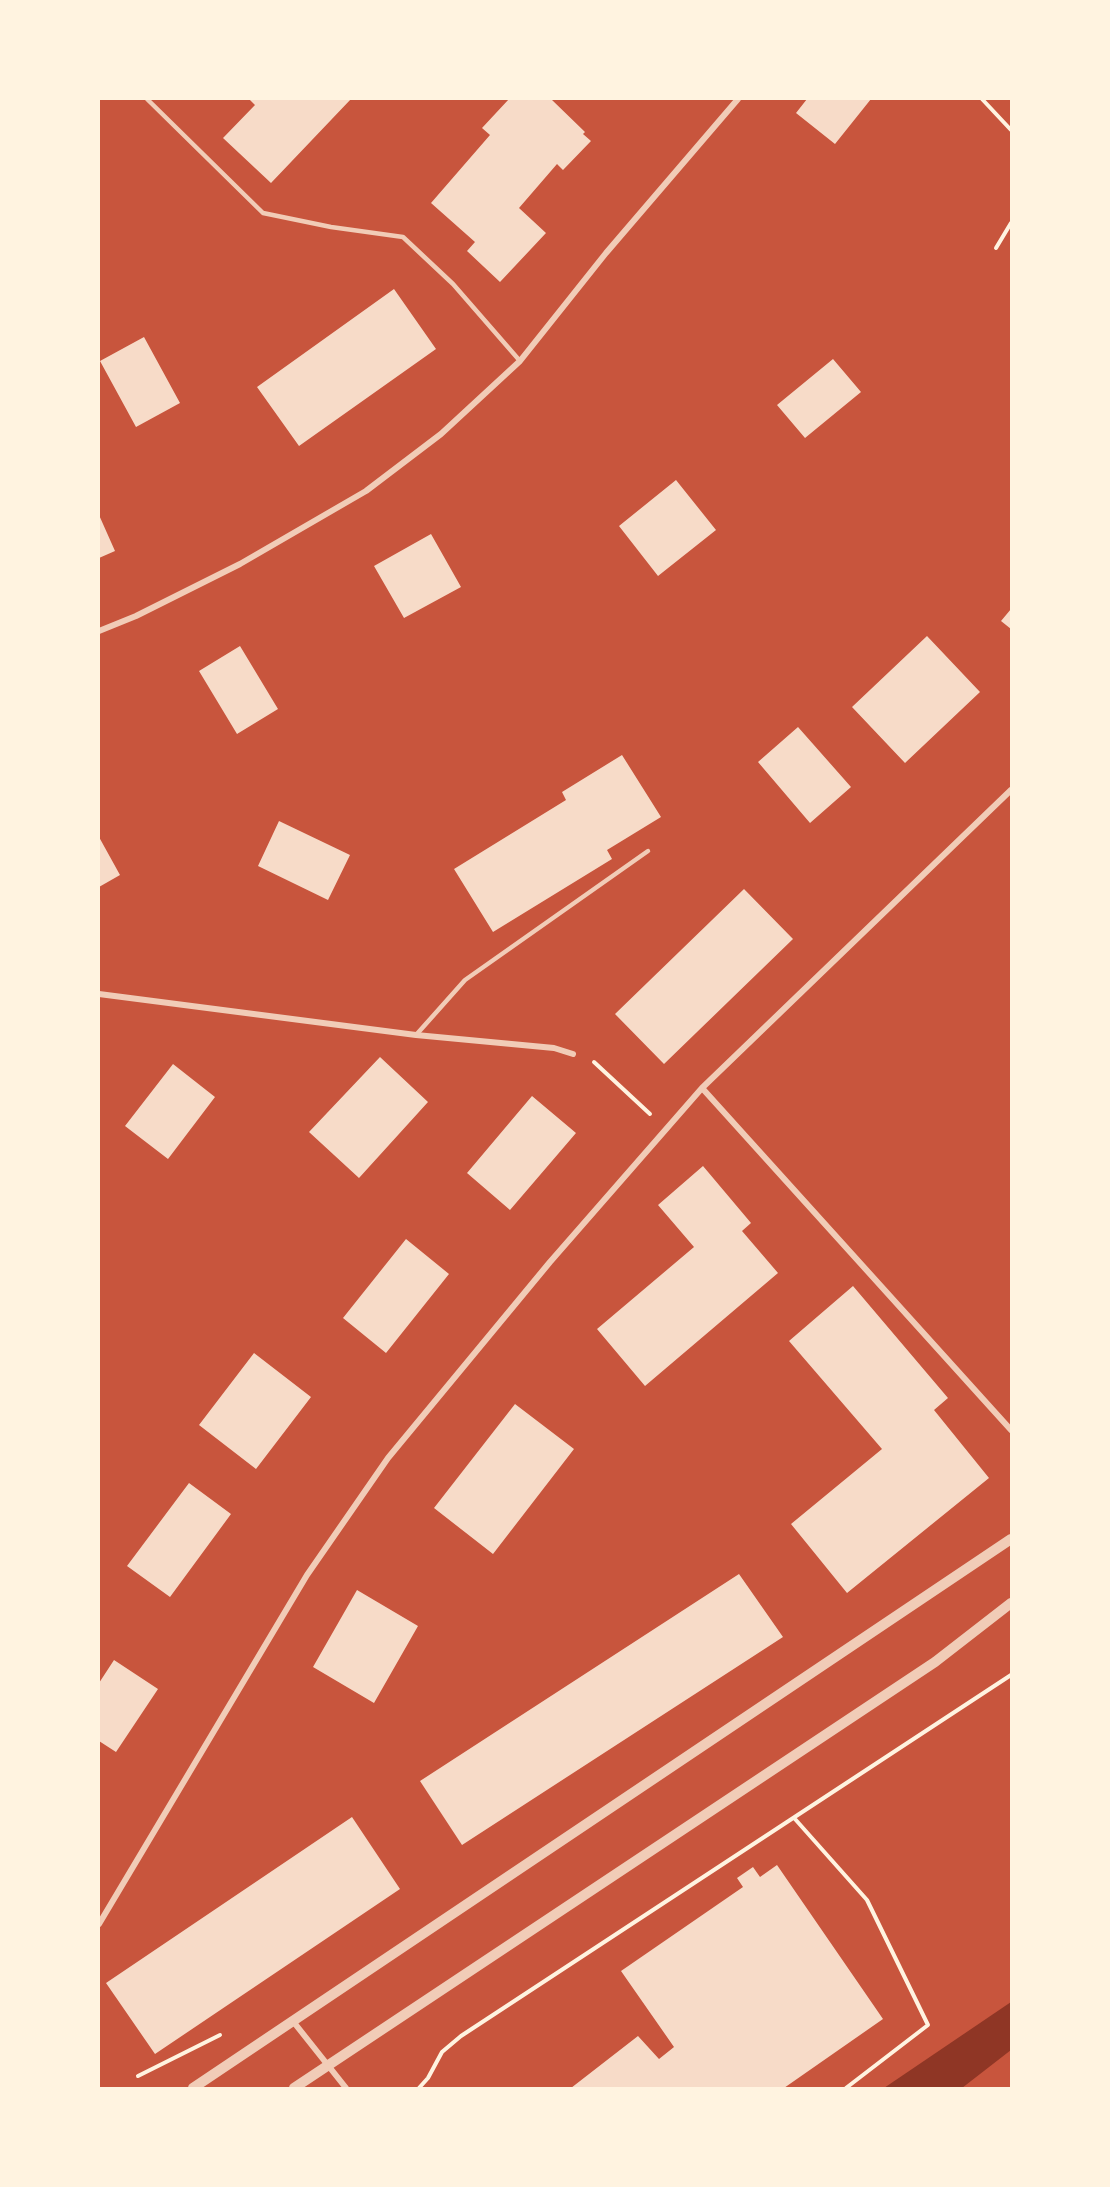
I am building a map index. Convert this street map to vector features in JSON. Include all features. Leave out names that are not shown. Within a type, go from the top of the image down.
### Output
[{"type":"street","points":[[99,631],[136,616],[240,564],[366,491],[441,434],[520,361],[738,99]]},
{"type":"street","points":[[99,1924],[307,1575],[388,1458],[550,1262],[702,1088],[1011,790]]},
{"type":"street","points":[[99,994],[416,1035],[554,1047],[573,1054]]},
{"type":"street","points":[[702,1088],[1011,1430]]},
{"type":"street","points":[[193,2088],[292,2019],[1011,1539]]},
{"type":"street","points":[[294,2088],[935,1662],[1011,1603]]},
{"type":"street","points":[[292,2019],[346,2088]]},
{"type":"lane","points":[[147,99],[263,213],[331,227],[403,237],[453,284],[520,361]]},
{"type":"lane","points":[[416,1035],[465,980],[648,851]]},
{"type":"path","points":[[982,99],[1011,130]]},
{"type":"path","points":[[996,248],[1011,223]]},
{"type":"path","points":[[573,1054],[598,1064],[665,1129]]},
{"type":"path","points":[[419,2088],[428,2078],[442,2052],[461,2036],[795,1819],[1011,1675]]},
{"type":"path","points":[[795,1819],[867,1900],[928,2025],[846,2088]]},
{"type":"path","points":[[138,2076],[220,2036]]},
{"type":"shaded area","points":[[1011,2002],[1011,2050],[962,2088],[884,2088]]},
{"type":"building","points":[[249,99],[351,99],[271,183],[223,138],[255,105]]},
{"type":"building","points":[[509,99],[551,99],[585,132],[583,134],[591,141],[563,170],[557,164],[519,208],[546,233],[500,282],[467,251],[475,242],[431,203],[490,135],[482,128]]},
{"type":"building","points":[[807,99],[871,99],[835,144],[796,113]]},
{"type":"building","points":[[394,289],[436,349],[299,446],[257,387]]},
{"type":"building","points":[[144,337],[180,403],[136,427],[100,361]]},
{"type":"building","points":[[833,359],[861,392],[805,438],[777,405]]},
{"type":"building","points":[[676,480],[716,530],[658,576],[619,526]]},
{"type":"building","points":[[99,515],[115,551],[99,558]]},
{"type":"building","points":[[431,534],[461,587],[404,618],[374,566]]},
{"type":"building","points":[[1011,609],[1011,629],[1001,621]]},
{"type":"building","points":[[927,636],[980,692],[905,763],[852,707]]},
{"type":"building","points":[[240,646],[278,709],[237,734],[199,671]]},
{"type":"building","points":[[798,727],[851,787],[810,823],[758,762]]},
{"type":"building","points":[[622,755],[661,817],[607,850],[612,859],[493,932],[454,869],[566,800],[562,792]]},
{"type":"building","points":[[279,821],[350,855],[328,900],[258,866]]},
{"type":"building","points":[[99,837],[120,875],[99,887]]},
{"type":"building","points":[[744,889],[793,939],[664,1064],[615,1014]]},
{"type":"building","points":[[380,1057],[428,1102],[359,1178],[309,1132]]},
{"type":"building","points":[[173,1064],[215,1097],[168,1159],[125,1126]]},
{"type":"building","points":[[532,1096],[576,1133],[510,1210],[467,1173]]},
{"type":"building","points":[[703,1166],[751,1223],[742,1231],[778,1273],[645,1386],[597,1329],[694,1247],[658,1205]]},
{"type":"building","points":[[406,1239],[449,1274],[386,1353],[343,1318]]},
{"type":"building","points":[[853,1286],[948,1398],[934,1410],[989,1478],[847,1593],[791,1524],[882,1449],[789,1341]]},
{"type":"building","points":[[254,1353],[311,1397],[256,1469],[199,1425]]},
{"type":"building","points":[[515,1404],[574,1449],[493,1554],[434,1508]]},
{"type":"building","points":[[189,1483],[231,1514],[170,1597],[127,1566]]},
{"type":"building","points":[[739,1574],[783,1637],[462,1845],[420,1781]]},
{"type":"building","points":[[357,1590],[418,1626],[374,1703],[313,1667]]},
{"type":"building","points":[[114,1660],[158,1689],[116,1752],[99,1741],[99,1683]]},
{"type":"building","points":[[352,1817],[400,1889],[155,2054],[106,1983]]},
{"type":"building","points":[[777,1865],[883,2019],[784,2088],[571,2088],[638,2036],[659,2059],[674,2047],[621,1971],[743,1887],[737,1878],[753,1867],[760,1877]]}]
